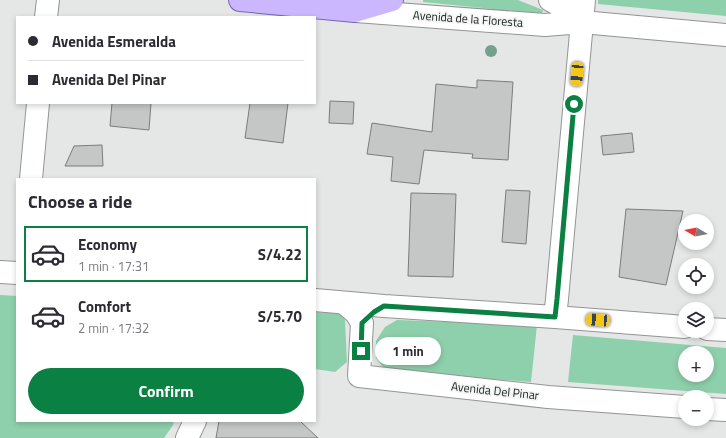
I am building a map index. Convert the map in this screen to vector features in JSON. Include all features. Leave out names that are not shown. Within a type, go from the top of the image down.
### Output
[{"type":"main road","name":"Avenida de la Floresta","points":[[240,0],[355,11],[392,0]]},
{"type":"street","points":[[46,16],[48,0]]},
{"type":"street","points":[[550,0],[568,10],[582,22]]},
{"type":"street","points":[[555,317],[584,0]]},
{"type":"street","name":"Avenida de la Floresta","points":[[355,11],[545,25],[582,22],[726,35]]},
{"type":"street","points":[[31,178],[38,104]]},
{"type":"street","points":[[0,272],[16,273]]},
{"type":"street","points":[[316,300],[678,326]]},
{"type":"street","points":[[344,303],[356,313],[362,323],[374,312],[384,306]]},
{"type":"street","name":"Avenida Del Pinar","points":[[362,323],[359,376],[548,397],[678,406]]},
{"type":"street","points":[[714,329],[726,330]]},
{"type":"street","points":[[714,409],[726,410]]},
{"type":"street","points":[[187,438],[195,422]]},
{"type":"green space","points":[[423,0],[518,0],[543,10],[542,14],[423,2]]},
{"type":"green space","points":[[598,0],[726,0],[726,16],[598,4]]},
{"type":"green space","points":[[0,295],[16,296],[16,422],[174,422],[164,438],[0,438]]},
{"type":"green space","points":[[316,312],[340,313],[345,320],[347,362],[335,372],[316,369]]},
{"type":"green space","points":[[397,320],[537,325],[531,382],[386,371],[376,358],[376,341],[385,327]]},
{"type":"green space","points":[[573,335],[702,346],[678,346],[678,382],[714,382],[714,347],[726,348],[726,394],[714,393],[714,390],[678,390],[568,382]]},
{"type":"building","points":[[477,80],[513,82],[508,160],[472,158],[473,154],[424,150],[419,184],[391,181],[393,157],[367,154],[372,123],[432,132],[436,84],[477,88]]},
{"type":"building","points":[[330,101],[354,102],[353,124],[329,123]]},
{"type":"building","points":[[112,104],[151,104],[149,130],[110,126]]},
{"type":"building","points":[[250,104],[288,104],[283,143],[245,138]]},
{"type":"building","points":[[632,133],[634,152],[603,155],[601,136]]},
{"type":"building","points":[[102,145],[103,166],[65,166],[74,146]]},
{"type":"building","points":[[506,190],[530,191],[526,244],[502,242]]},
{"type":"building","points":[[411,193],[456,194],[453,277],[408,276]]},
{"type":"building","points":[[626,209],[683,211],[682,214],[678,214],[678,233],[666,285],[619,277]]},
{"type":"building","points":[[219,422],[301,422],[318,438],[216,438]]},
{"type":"route","points":[[361,351],[362,323],[374,312],[384,306],[555,317],[574,104]]}]
